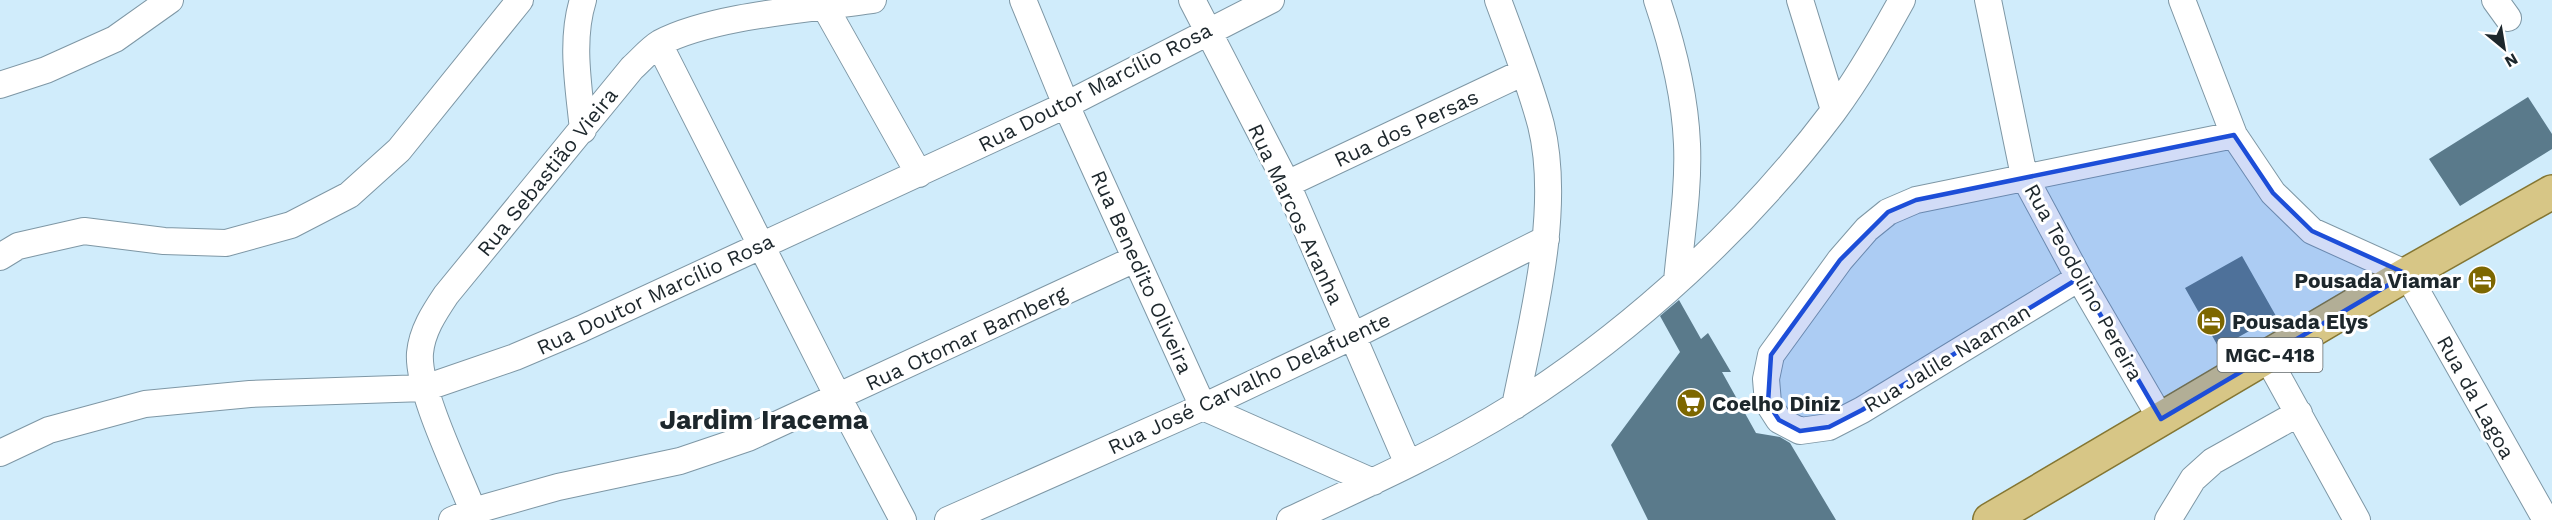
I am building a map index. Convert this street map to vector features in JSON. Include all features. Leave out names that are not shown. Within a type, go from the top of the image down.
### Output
[{"type":"main road","name":"MGC-418","points":[[1990,520],[2407,274],[2552,192]]},
{"type":"street","points":[[0,85],[46,70],[115,39],[170,0]]},
{"type":"street","points":[[0,257],[18,246],[84,231],[164,240],[226,243],[291,225],[349,195],[399,150],[520,0]]},
{"type":"street","points":[[583,0],[580,10],[577,58],[583,130]]},
{"type":"street","name":"Rua Sebastião Vieira","points":[[463,515],[425,388],[420,354],[426,327],[446,295],[633,68],[659,44],[702,28],[758,16],[873,0]]},
{"type":"street","name":"Rua Benedito Oliveira","points":[[1023,0],[1066,105],[1203,406]]},
{"type":"street","name":"Rua Marcos Aranha","points":[[1192,0],[1287,184],[1408,464]]},
{"type":"street","name":"Rua Doutor Marcílio Rosa","points":[[0,453],[49,430],[145,404],[250,393],[425,388],[515,357],[1066,105],[1271,0]]},
{"type":"street","points":[[1498,0],[1541,126],[1547,164],[1546,239],[1515,406]]},
{"type":"street","points":[[1658,0],[1670,38],[1683,98],[1687,146],[1677,281]]},
{"type":"street","points":[[1800,0],[1834,110]]},
{"type":"street","points":[[1290,520],[1373,482],[1515,406],[1598,348],[1677,281],[1775,185],[1834,110],[1902,0]]},
{"type":"street","name":"Rua Teodolino Pereira","points":[[1988,0],[2024,176],[2079,278],[2162,419]]},
{"type":"street","points":[[2182,0],[2234,135],[2273,193],[2312,231],[2407,274]]},
{"type":"street","points":[[825,7],[919,174]]},
{"type":"street","points":[[659,44],[903,520]]},
{"type":"street","name":"Rua dos Persas","points":[[1287,184],[1524,72]]},
{"type":"street","name":"Rua Jalile Naaman","points":[[2079,278],[1862,410],[1829,427],[1800,431],[1779,420],[1768,403],[1766,379],[1772,355],[1840,260],[1867,229],[1888,212],[1916,200],[2024,176],[2234,135]]},
{"type":"street","name":"Rua José Carvalho Delafuente","points":[[948,520],[1203,406],[1352,336],[1546,239]]},
{"type":"street","name":"Rua Otomar Bamberg","points":[[463,515],[558,487],[680,461],[748,438],[1135,259]]},
{"type":"street","name":"Rua da Lagoa","points":[[2407,274],[2546,520]]},
{"type":"street","points":[[2267,357],[2300,413],[2351,517]]},
{"type":"street","points":[[1203,406],[1373,482]]},
{"type":"street","points":[[2168,520],[2193,479],[2213,461],[2300,413]]},
{"type":"highlighted area","points":[[2234,135],[2273,193],[2312,231],[2407,274],[2161,419],[2079,278],[1862,410],[1829,427],[1800,431],[1779,420],[1768,403],[1771,355],[1840,260],[1888,212],[1916,200]]},
{"type":"building","points":[[2528,97],[2552,134],[2552,149],[2460,206],[2429,159]]},
{"type":"building","points":[[2242,256],[2276,316],[2219,348],[2185,288]]},
{"type":"building","name":"Coelho Diniz","points":[[1679,300],[1701,339],[1708,333],[1731,372],[1722,372],[1756,433],[1780,437],[1790,443],[1836,520],[1648,520],[1611,445],[1680,352],[1660,316]]},
{"type":"place","name":"Pousada Viamar","points":[[2482,280]]},
{"type":"place","name":"Pousada Elys","points":[[2211,321]]},
{"type":"place","name":"Coelho Diniz","points":[[1691,403]]},
{"type":"district","name":"Jardim Iracema","points":[[764,420]]}]
